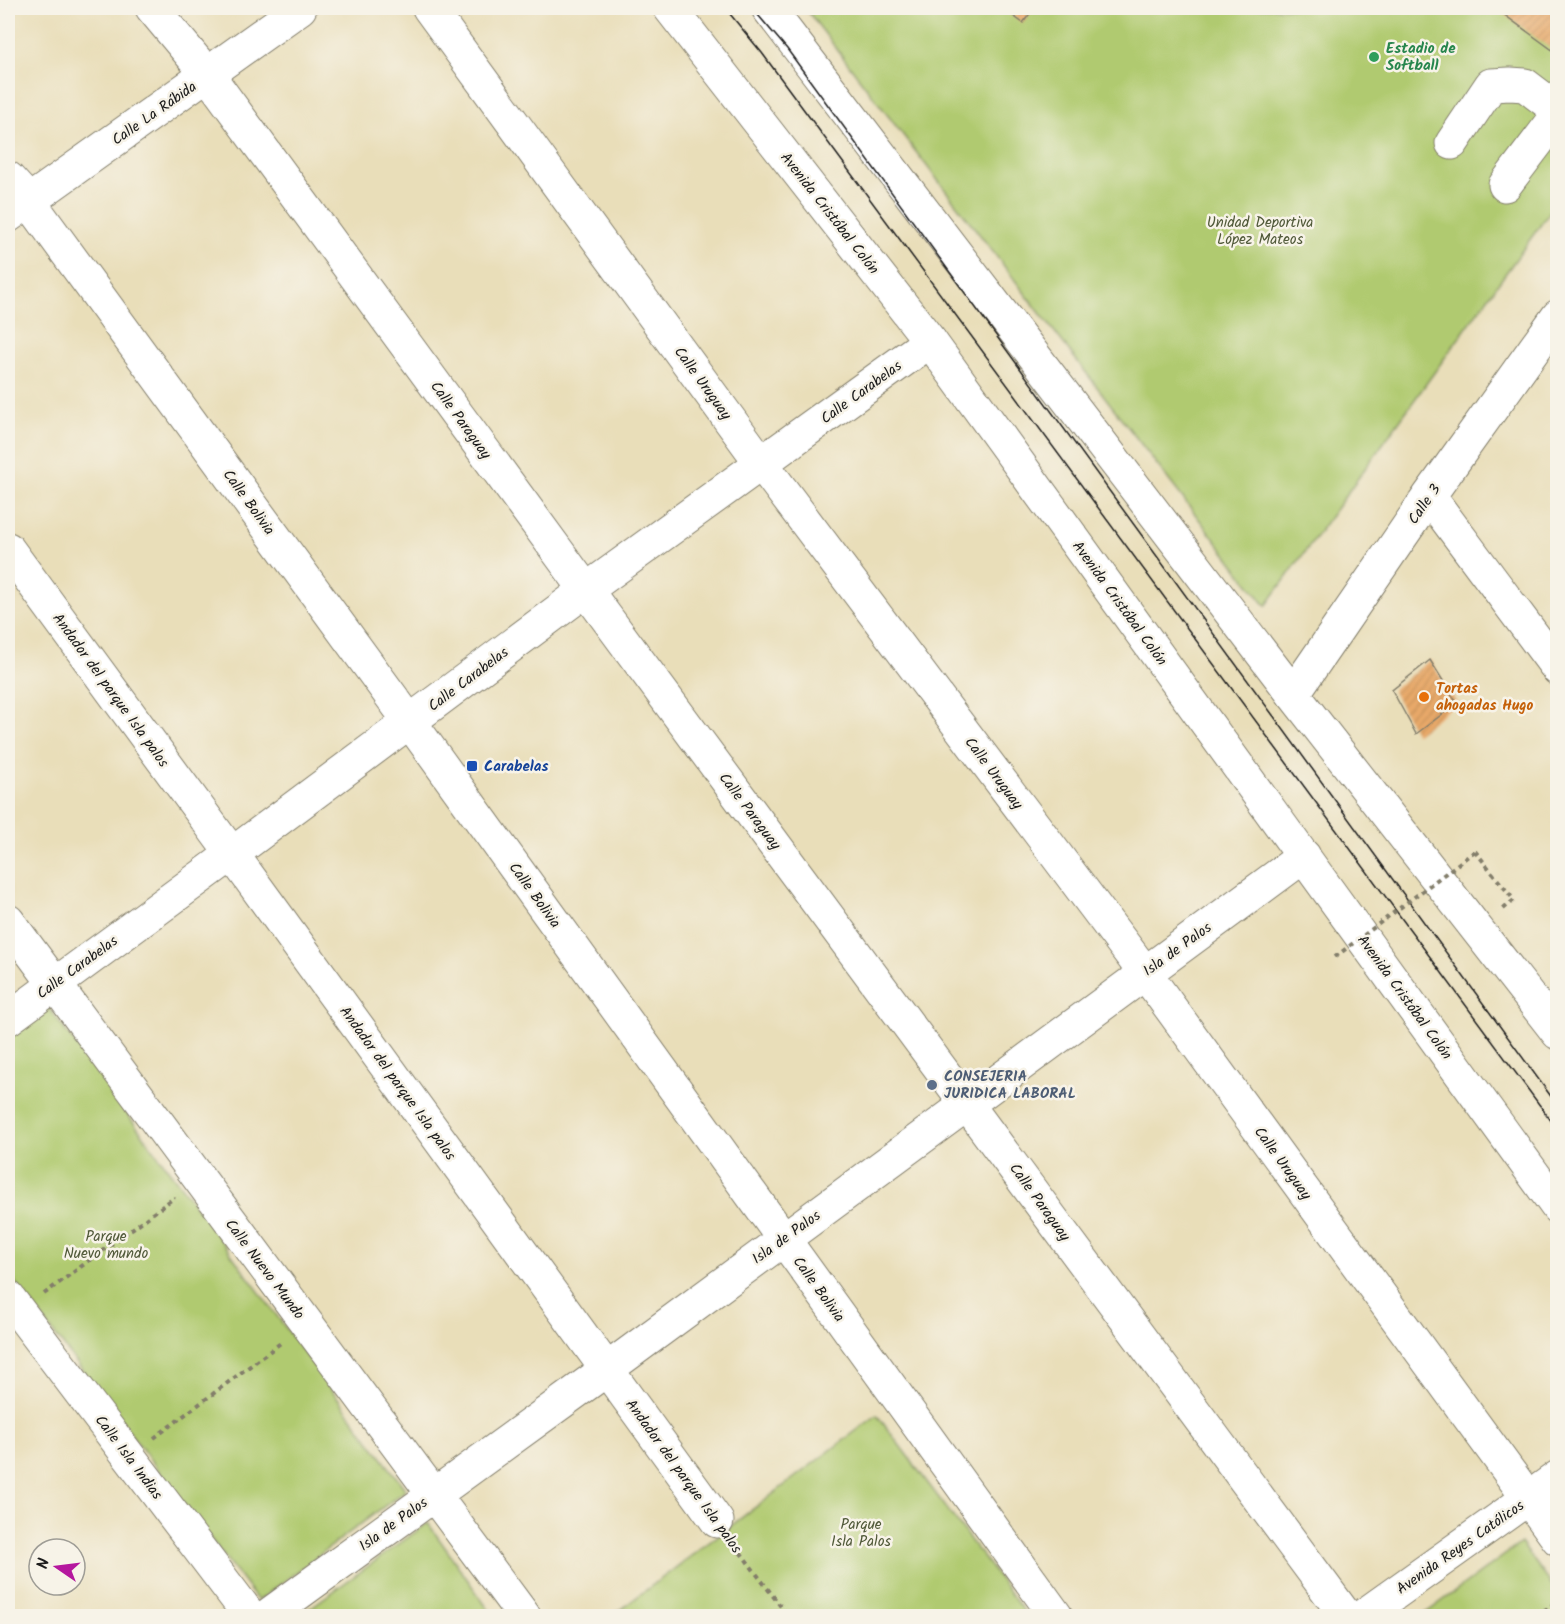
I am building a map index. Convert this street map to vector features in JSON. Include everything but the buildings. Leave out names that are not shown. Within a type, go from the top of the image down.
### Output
[{"type":"street","name":"Calle Paraguay","points":[[152,8],[208,75],[1346,1617]]},
{"type":"street","name":"Calle La Rábida","points":[[15,198],[208,75],[300,8]]},
{"type":"street","name":"Calle Uruguay","points":[[429,8],[762,464],[1145,973],[1557,1539]]},
{"type":"street","name":"Avenida Cristóbal Colón","points":[[670,8],[930,341],[1557,1208]]},
{"type":"street","points":[[768,8],[1293,694],[1557,1033]]},
{"type":"street","points":[[1452,143],[1491,85],[1525,86],[1557,110]]},
{"type":"street","points":[[1505,185],[1557,115]]},
{"type":"street","name":"Calle Bolivia","points":[[15,198],[410,722],[1056,1617]]},
{"type":"street","name":"Calle 3","points":[[1293,694],[1429,496],[1557,316]]},
{"type":"street","name":"Calle Carabelas","points":[[8,1019],[586,590],[930,341]]},
{"type":"street","points":[[1429,496],[1557,669]]},
{"type":"street","name":"Andador del parque Isla palos","points":[[8,549],[717,1521]]},
{"type":"street","name":"Isla de Palos","points":[[267,1617],[1304,856]]},
{"type":"street","name":"Calle Nuevo Mundo","points":[[8,921],[524,1617]]},
{"type":"street","name":"Calle Isla Indias","points":[[13,1305],[250,1617]]},
{"type":"street","name":"Avenida Reyes Católicos","points":[[1362,1617],[1557,1477]]},
{"type":"path","points":[[1335,957],[1475,851],[1514,900]]},
{"type":"path","points":[[13,1305],[199,1179]]},
{"type":"path","points":[[129,1457],[306,1324]]},
{"type":"path","name":"Andador del parque Isla palos","points":[[717,1521],[788,1617]]},
{"type":"path","points":[[1536,1617],[1557,1601]]},
{"type":"green space","name":"Unidad Deportiva López Mateos","points":[[805,8],[1557,8],[1557,202],[1266,606]]},
{"type":"green space","name":"Parque Nuevo mundo","points":[[48,1007],[406,1490],[258,1601],[8,1273],[8,1038]]},
{"type":"green space","name":"Parque Isla Palos","points":[[877,1415],[1027,1616],[612,1616]]},
{"type":"green space","points":[[428,1523],[493,1616],[299,1616]]},
{"type":"green space","points":[[1521,1543],[1557,1592],[1557,1616],[1422,1616]]},
{"type":"tram line","points":[[725,8],[762,53],[1558,1130]]},
{"type":"tram line","points":[[752,8],[787,49],[1558,1106]]},
{"type":"place","name":"Estadio de Softball","points":[[1374,57]]},
{"type":"place","name":"Tortas ahogadas Hugo","points":[[1424,697]]},
{"type":"place","name":"Carabelas","points":[[472,766]]},
{"type":"place","name":"CONSEJERIA JURIDICA LABORAL","points":[[932,1085]]}]
